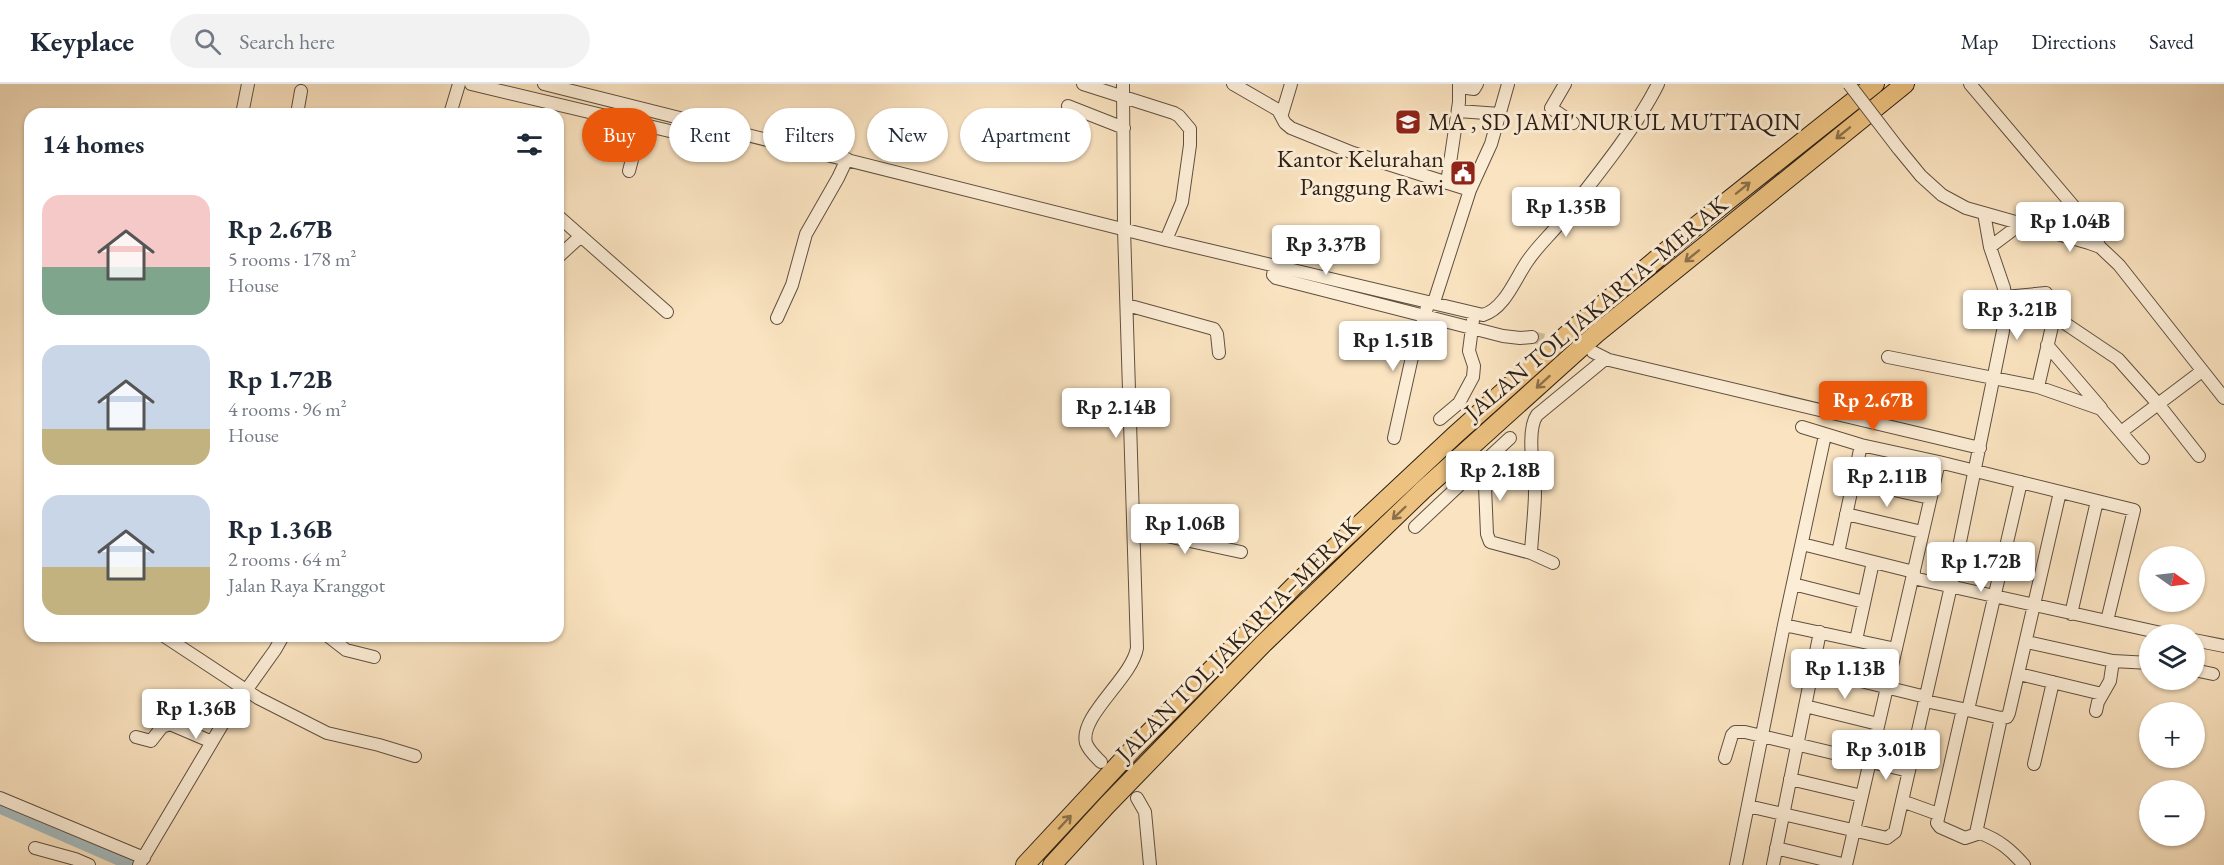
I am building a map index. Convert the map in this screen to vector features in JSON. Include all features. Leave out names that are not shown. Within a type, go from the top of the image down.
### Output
[{"type":"highway","name":"JALAN TOL JAKARTA–MERAK","points":[[1025,865],[1132,750],[1297,583],[1455,435],[1570,331],[1687,233],[1875,84]]},
{"type":"highway","name":"JALAN TOL JAKARTA–MERAK","points":[[1052,865],[1263,644],[1423,490],[1596,334],[1905,84]]},
{"type":"street","points":[[243,108],[248,84]]},
{"type":"street","points":[[452,108],[459,84]]},
{"type":"street","points":[[471,84],[763,142]]},
{"type":"street","points":[[544,84],[595,107]]},
{"type":"street","points":[[1083,84],[1174,113],[1190,129],[1182,202],[1166,240]]},
{"type":"street","points":[[1101,762],[1091,752],[1086,741],[1087,729],[1095,714],[1131,666],[1137,648],[1124,229],[1123,84]]},
{"type":"street","points":[[1233,84],[1247,88],[1280,112],[1285,123],[1291,128],[1353,153],[1470,190]]},
{"type":"street","points":[[1280,112],[1291,84]]},
{"type":"street","points":[[1447,183],[1458,111],[1459,86],[1474,90],[1478,84]]},
{"type":"street","points":[[1394,438],[1412,357],[1470,190],[1491,144],[1508,84]]},
{"type":"street","points":[[1549,84],[1563,87],[1551,108],[1573,123]]},
{"type":"street","points":[[1472,322],[1495,309],[1530,257],[1558,225],[1616,148],[1658,84]]},
{"type":"street","points":[[1849,84],[1921,176],[1942,195],[1966,208],[2100,247]]},
{"type":"street","points":[[1970,84],[2086,221],[2100,247],[2119,265],[2224,398]]},
{"type":"street","points":[[298,108],[301,91]]},
{"type":"street","points":[[1068,106],[1124,128]]},
{"type":"street","points":[[1458,111],[1500,114]]},
{"type":"street","points":[[855,161],[1166,240],[1275,264],[1428,308],[1514,338],[1532,337]]},
{"type":"street","points":[[629,171],[631,162]]},
{"type":"street","points":[[777,318],[792,285],[806,234],[845,162]]},
{"type":"street","points":[[1748,806],[1890,838],[1895,832],[1951,586],[2004,331],[2005,297],[1990,247],[1984,213]]},
{"type":"street","points":[[564,221],[667,312]]},
{"type":"street","points":[[1990,247],[2022,223]]},
{"type":"street","points":[[564,251],[580,236]]},
{"type":"street","points":[[2005,297],[2046,293]]},
{"type":"street","points":[[1127,305],[1214,329],[1217,334],[1219,353]]},
{"type":"street","points":[[2038,387],[2053,322],[2060,320],[2118,359],[2159,405],[2199,456]]},
{"type":"street","points":[[1440,419],[1459,403],[1473,377],[1474,366],[1469,351],[1472,322]]},
{"type":"street","points":[[2047,345],[2143,458]]},
{"type":"street","points":[[1593,352],[1607,359],[1980,444]]},
{"type":"street","points":[[1888,357],[2038,387],[2102,409]]},
{"type":"street","points":[[1531,553],[1535,491],[1533,421],[1545,408],[1607,359]]},
{"type":"street","points":[[2121,432],[2202,371]]},
{"type":"street","points":[[1802,428],[1862,445],[2132,509],[2134,513],[2108,621]]},
{"type":"street","points":[[1736,865],[1825,435]]},
{"type":"street","points":[[1414,527],[1510,438]]},
{"type":"street","points":[[1838,553],[1862,445]]},
{"type":"street","points":[[1484,462],[1489,541],[1531,553],[1553,563]]},
{"type":"street","points":[[1776,848],[1810,861],[1846,865],[1939,462]]},
{"type":"street","points":[[1854,481],[1930,498]]},
{"type":"street","points":[[2021,483],[1995,597],[1937,823],[1940,827],[1965,838],[1976,833],[1998,840],[2024,865]]},
{"type":"street","points":[[1812,669],[1966,710],[2001,718],[2007,717],[2019,674],[2060,492]]},
{"type":"street","points":[[2071,614],[2097,501]]},
{"type":"street","points":[[1846,514],[1922,532]]},
{"type":"street","points":[[1134,529],[1241,552]]},
{"type":"street","points":[[1802,544],[1995,597],[2139,628]]},
{"type":"street","points":[[1856,640],[1873,562]]},
{"type":"street","points":[[1793,584],[1864,602]]},
{"type":"street","points":[[1784,625],[1896,649]]},
{"type":"street","points":[[1773,865],[1820,632]]},
{"type":"street","points":[[173,642],[258,699],[327,733],[415,756]]},
{"type":"street","points":[[0,798],[141,862],[212,742],[279,642]]},
{"type":"street","points":[[336,642],[346,650],[374,657]]},
{"type":"street","points":[[2026,642],[2113,661],[2139,662]]},
{"type":"street","points":[[2205,642],[2224,646]]},
{"type":"street","points":[[2096,711],[2098,702],[2110,681],[2113,661]]},
{"type":"street","points":[[2205,672],[2213,674]]},
{"type":"street","points":[[2019,674],[2102,694]]},
{"type":"street","points":[[2034,764],[2053,682]]},
{"type":"street","points":[[1804,706],[1878,724]]},
{"type":"street","points":[[1976,833],[2001,718]]},
{"type":"street","points":[[136,736],[151,741],[162,727],[170,724],[212,742]]},
{"type":"street","points":[[1725,758],[1732,735],[1735,732],[1744,732],[1909,771]]},
{"type":"street","points":[[1790,779],[1862,796]]},
{"type":"street","points":[[1137,798],[1145,812],[1150,865]]},
{"type":"street","points":[[1902,801],[1938,814]]},
{"type":"street","points":[[35,848],[89,865]]},
{"type":"waterway","points":[[0,806],[135,865]]},
{"type":"tunnel","points":[[1532,337],[1563,344]]},
{"type":"place","name":"MA , SD JAMI' NURUL MUTTAQIN","points":[[1408,122]]},
{"type":"place","name":"Kantor Kelurahan Panggung Rawi","points":[[1463,173]]}]
